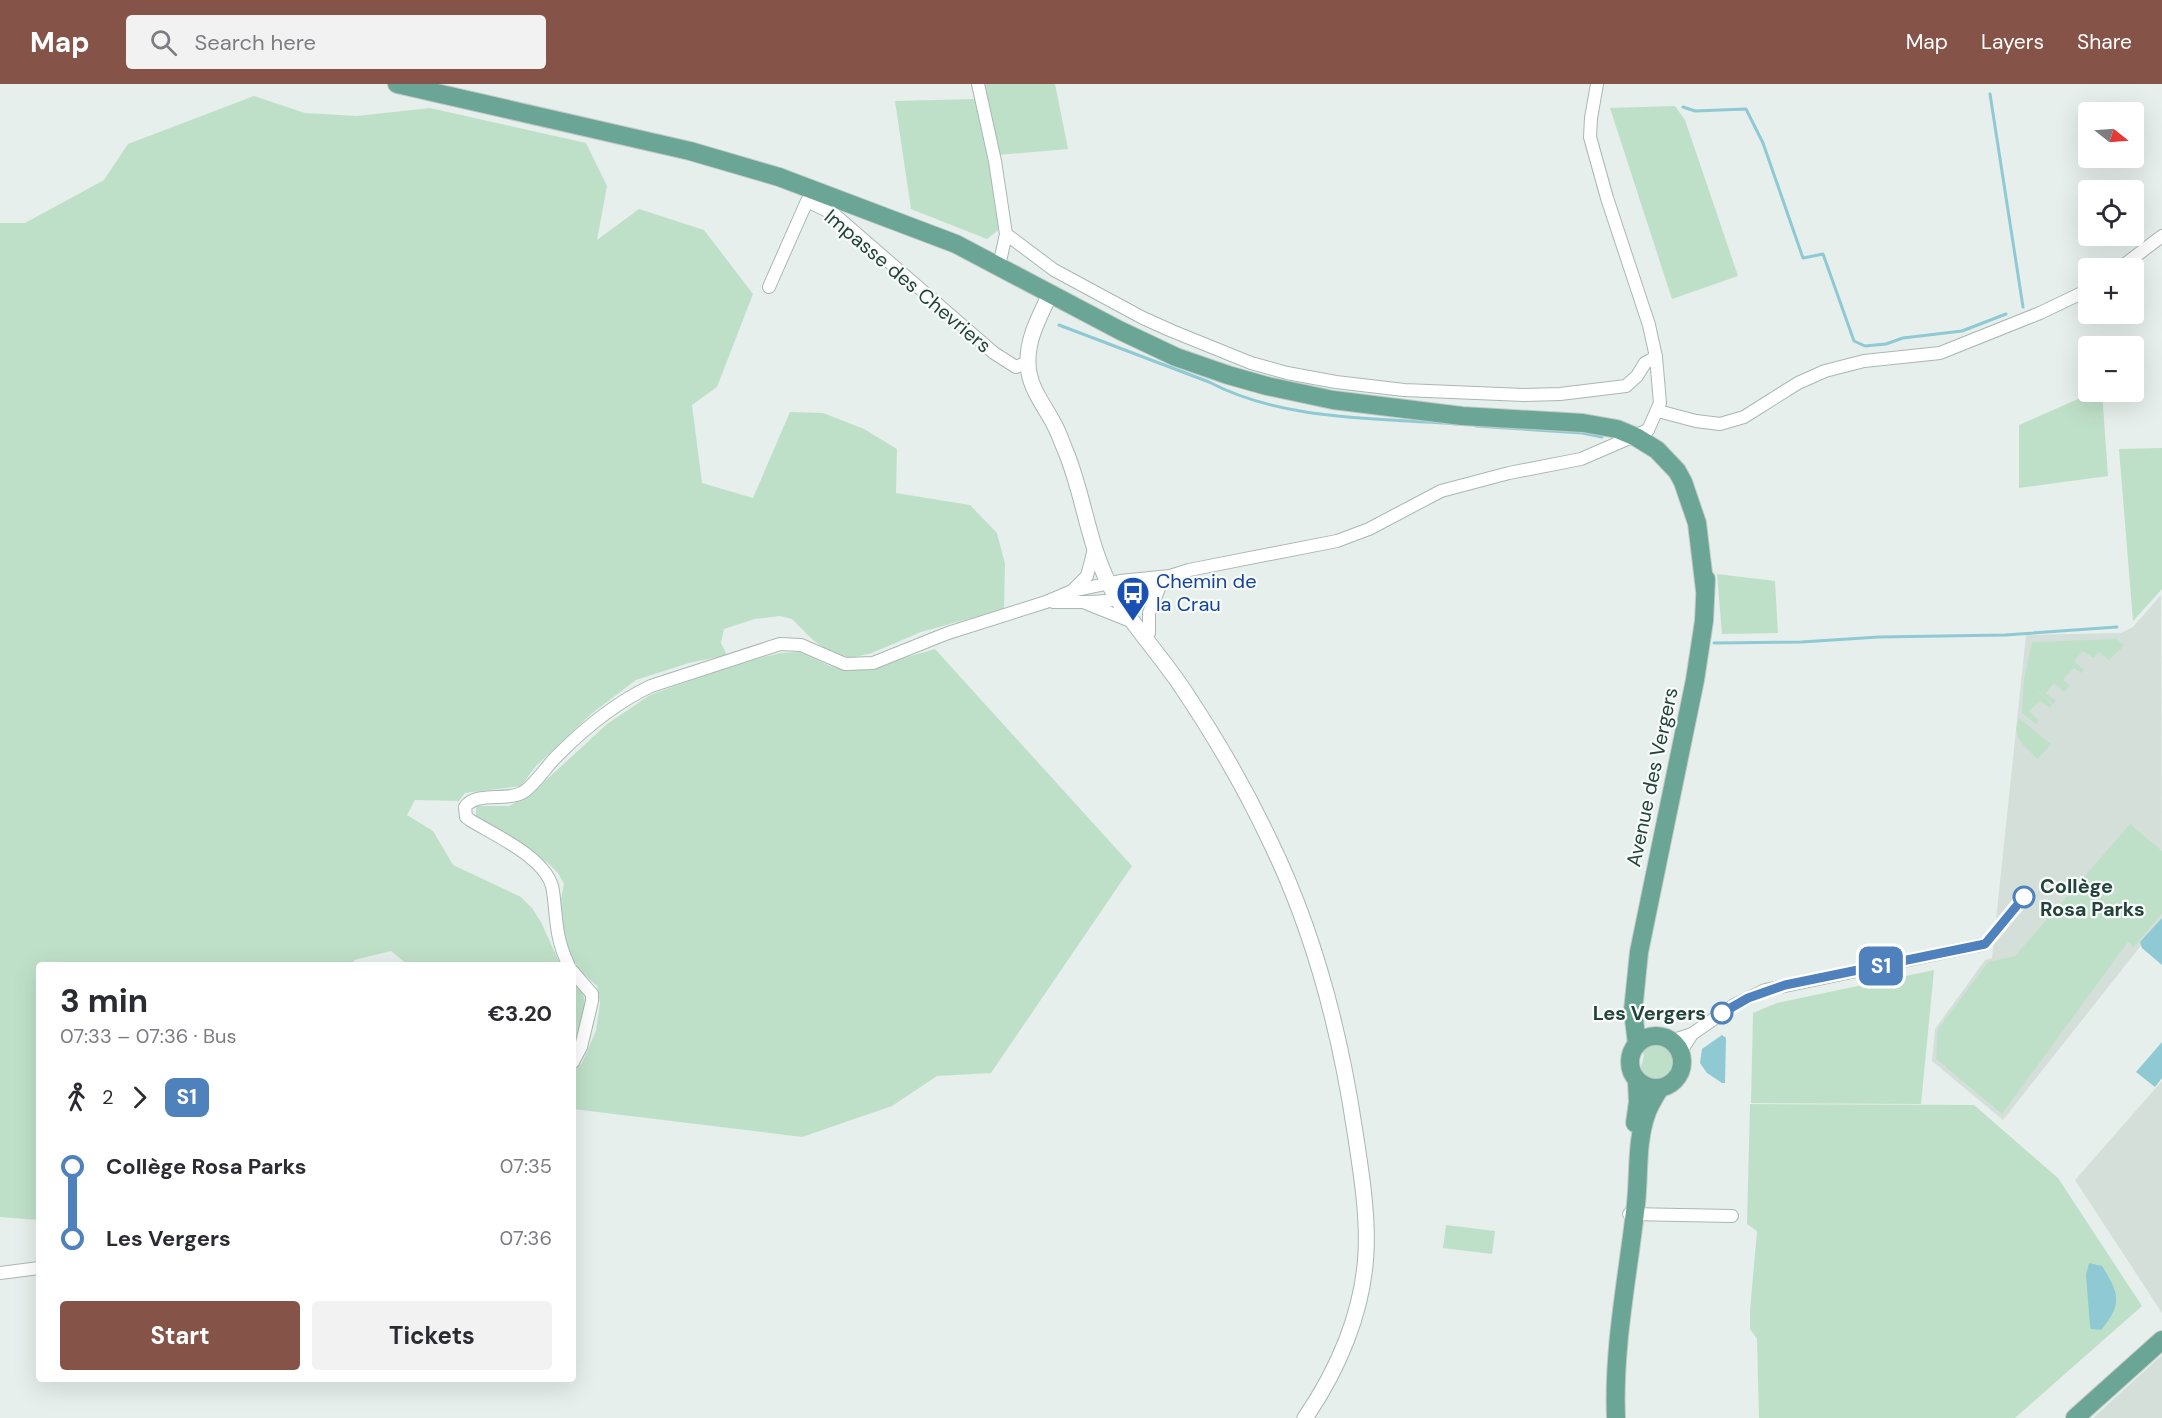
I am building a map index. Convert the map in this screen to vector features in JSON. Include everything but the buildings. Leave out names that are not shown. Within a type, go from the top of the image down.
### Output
[{"type":"main road","points":[[397,84],[690,151],[813,189],[920,229],[999,266],[1141,341],[1176,357],[1228,375],[1298,394],[1333,400],[1462,416],[1600,425],[1662,438],[1684,463],[1698,493],[1706,547],[1705,590]]},
{"type":"main road","points":[[1428,411],[1526,410],[1618,417],[1642,434],[1677,471],[1689,494],[1697,523],[1705,590]]},
{"type":"main road","name":"Avenue des Vergers","points":[[1637,1044],[1633,1011],[1642,929],[1695,680],[1704,621],[1705,590]]},
{"type":"main road","name":"Avenue des Vergers","points":[[1636,974],[1637,992],[1643,1016],[1670,1043]]},
{"type":"main road","points":[[1632,1214],[1630,1158],[1638,1102],[1637,1081],[1630,1067],[1630,1059],[1637,1044],[1647,1038],[1670,1043],[1682,1066],[1677,1078],[1660,1088],[1648,1087],[1637,1081]]},
{"type":"main road","points":[[1616,1418],[1616,1365],[1641,1133],[1646,1113],[1660,1088]]},
{"type":"main road","points":[[2075,1418],[2162,1340]]},
{"type":"street","points":[[978,84],[1006,234],[999,266]]},
{"type":"street","points":[[1046,602],[1083,602],[1124,598],[1189,570],[1337,541],[1369,530],[1441,491],[1509,473],[1581,459],[1642,434],[1658,411],[1660,396],[1656,357],[1649,325],[1607,198],[1590,137],[1590,118],[1597,84]]},
{"type":"street","name":"Impasse des Chevriers","points":[[769,287],[807,201],[834,214],[994,353],[1016,367],[1028,362]]},
{"type":"street","points":[[1006,234],[1054,270],[1143,318],[1251,363],[1326,381],[1404,390],[1560,394],[1626,386],[1637,376],[1645,363],[1656,357]]},
{"type":"street","points":[[2133,258],[2162,236]]},
{"type":"street","points":[[1050,294],[1029,345],[1028,362],[1033,386],[1068,456],[1089,524],[1094,549],[1149,633],[1156,650]]},
{"type":"street","points":[[1658,411],[1696,421],[1720,424],[1744,417],[1798,383],[1818,374],[1864,361],[1940,353],[2040,313],[2078,295]]},
{"type":"street","points":[[1089,524],[1114,582]]},
{"type":"street","points":[[1072,591],[1087,576],[1094,549]]},
{"type":"street","points":[[567,962],[559,943],[553,890],[545,871],[529,856],[470,820],[465,812],[469,802],[474,800],[520,794],[570,743],[626,699],[651,686],[780,644],[801,645],[845,664],[873,663],[948,633],[1046,602],[1072,591],[1114,582],[1166,578]]},
{"type":"street","points":[[1149,633],[1149,613],[1166,578]]},
{"type":"street","points":[[1124,598],[1133,622],[1156,650],[1223,753],[1269,839],[1292,888],[1317,961],[1346,1077],[1365,1215],[1364,1275],[1352,1325],[1340,1356],[1305,1418]]},
{"type":"street","points":[[1083,602],[1133,622]]},
{"type":"street","points":[[1670,1043],[1692,1034],[1734,1005],[1765,990],[1985,944]]},
{"type":"street","points":[[576,975],[592,994],[581,1047],[576,1056]]},
{"type":"street","points":[[1632,1214],[1732,1215]]},
{"type":"street","points":[[0,1273],[36,1268]]},
{"type":"shaded area","name":"Collège Rosa Parks","points":[[2161,595],[2162,919],[2003,1120],[1932,1061],[1935,1029],[1985,960],[1992,958],[2026,635],[2121,633],[2133,627]]},
{"type":"shaded area","points":[[2162,1081],[2162,1313],[2075,1180]]},
{"type":"shaded area","points":[[2162,1355],[2162,1418],[2093,1418]]},
{"type":"green space","points":[[983,84],[1055,84],[1068,149],[997,155]]},
{"type":"green space","points":[[254,96],[305,113],[357,116],[430,108],[586,143],[607,186],[597,240],[639,209],[704,230],[753,294],[717,387],[692,405],[702,483],[753,498],[790,412],[823,413],[864,429],[897,449],[896,493],[970,505],[997,533],[1005,564],[1004,609],[921,632],[872,653],[850,658],[827,650],[792,619],[780,616],[755,619],[724,629],[721,643],[727,655],[689,663],[636,680],[591,714],[536,766],[521,786],[465,793],[459,801],[415,800],[407,815],[433,831],[453,865],[521,897],[541,922],[559,962],[405,962],[391,951],[354,960],[354,962],[36,962],[36,1220],[0,1217],[0,223],[25,223],[104,180],[128,144]]},
{"type":"green space","points":[[976,99],[1001,228],[987,239],[911,209],[895,101]]},
{"type":"green space","points":[[1675,106],[1685,120],[1738,276],[1672,299],[1610,108]]},
{"type":"green space","points":[[2078,399],[2078,402],[2103,402],[2108,476],[2019,488],[2019,425]]},
{"type":"green space","points":[[2162,448],[2162,589],[2133,621],[2119,449]]},
{"type":"green space","points":[[1717,574],[1775,581],[1778,633],[1722,634]]},
{"type":"green space","points":[[2117,639],[2124,646],[2109,660],[2099,652],[2093,658],[2083,651],[2074,661],[2084,670],[2081,673],[2074,668],[2063,679],[2070,686],[2064,692],[2054,683],[2046,693],[2056,701],[2053,704],[2033,687],[2052,705],[2050,708],[2040,701],[2029,711],[2039,721],[2036,724],[2022,713],[2024,679],[2032,642]]},
{"type":"green space","points":[[935,649],[1132,866],[991,1073],[937,1076],[892,1106],[802,1137],[576,1109],[576,1068],[582,1063],[596,1031],[600,1003],[597,986],[576,967],[576,962],[573,962],[562,935],[558,914],[564,884],[558,873],[548,863],[476,817],[476,806],[509,806],[531,794],[607,724],[650,695],[739,663],[780,653],[800,652],[830,666],[848,671],[880,665]]},
{"type":"green space","points":[[2019,718],[2051,744],[2038,759],[2020,741],[2017,731]]},
{"type":"green space","points":[[2130,824],[2162,851],[2162,913],[2134,947],[2128,942],[2002,1114],[1936,1059],[1938,1029],[1988,962],[2015,956]]},
{"type":"green space","points":[[1934,970],[1921,1104],[1751,1103],[1753,1013],[1777,1003]]},
{"type":"green space","points":[[576,982],[580,987],[585,1005],[576,1043]]},
{"type":"green space","points":[[1654,1044],[1666,1047],[1672,1053],[1674,1061],[1667,1077],[1659,1080],[1650,1079],[1640,1072],[1644,1055],[1642,1051]]},
{"type":"green space","points":[[1750,1104],[1974,1105],[2058,1178],[2142,1306],[2015,1418],[1759,1418],[1757,1339],[1750,1329],[1757,1231],[1747,1224]]},
{"type":"green space","points":[[1446,1225],[1495,1231],[1492,1254],[1443,1248]]},
{"type":"water","points":[[2162,918],[2162,965],[2142,948],[2140,942]]},
{"type":"water","points":[[1722,1035],[1726,1038],[1725,1083],[1707,1073],[1700,1063],[1702,1049]]},
{"type":"water","points":[[2162,1042],[2162,1078],[2155,1087],[2136,1072]]},
{"type":"water","points":[[2089,1263],[2102,1266],[2115,1291],[2113,1313],[2101,1330],[2091,1329],[2090,1326],[2086,1275]]},
{"type":"waterway","points":[[1990,94],[2023,307]]},
{"type":"waterway","points":[[1683,107],[1695,111],[1746,109],[1763,143],[1803,258],[1823,254],[1854,341],[1865,346],[1886,344],[1903,338],[1962,331],[2006,314]]},
{"type":"waterway","points":[[1059,325],[1238,395],[1267,404],[1330,415],[1457,424]]},
{"type":"waterway","points":[[1476,426],[1582,433],[1602,437]]},
{"type":"waterway","points":[[1714,643],[2005,635],[2117,627]]},
{"type":"bus line","name":"S1","points":[[1722,1013],[1765,990],[1970,949],[1985,944],[2024,897]]},
{"type":"place","name":"Chemin de la Crau","points":[[1133,622]]},
{"type":"place","name":"Collège Rosa Parks","points":[[2024,897]]},
{"type":"place","name":"Les Vergers","points":[[1722,1013]]}]
